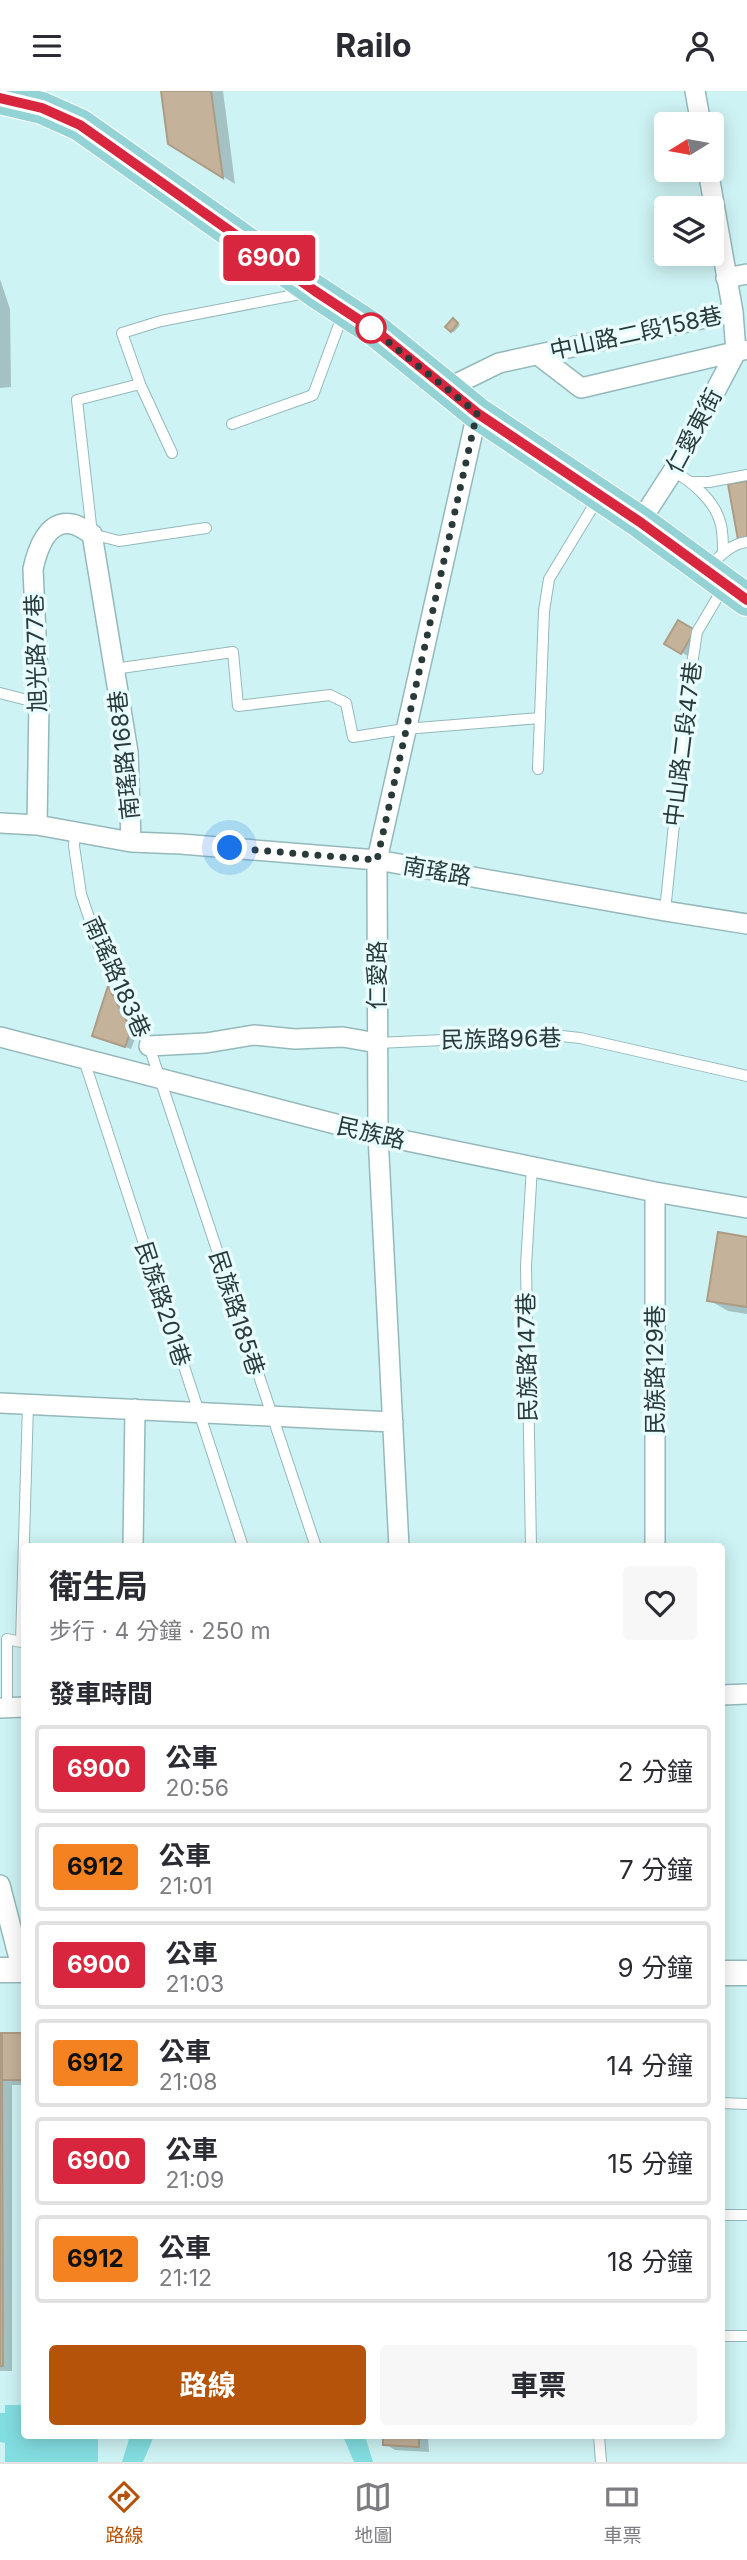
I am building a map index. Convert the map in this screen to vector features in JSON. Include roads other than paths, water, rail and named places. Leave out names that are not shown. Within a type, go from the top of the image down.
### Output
[{"type":"main road","points":[[0,97],[42,108],[80,125],[315,291],[421,361],[477,413],[725,577]]},
{"type":"street","points":[[695,91],[699,112]]},
{"type":"street","points":[[710,182],[726,278],[742,351]]},
{"type":"street","points":[[726,278],[747,274]]},
{"type":"street","name":"中山路二段158巷","points":[[448,388],[499,363],[733,312]]},
{"type":"street","name":"中山路二段158巷","points":[[538,355],[581,388],[742,351]]},
{"type":"street","name":"仁愛東街","points":[[640,522],[673,471],[742,351]]},
{"type":"street","name":"仁愛路","points":[[399,1543],[378,1135],[377,860],[477,413]]},
{"type":"street","name":"旭光路77巷","points":[[37,825],[39,703],[33,569],[37,551],[47,534],[60,524],[74,524],[92,534]]},
{"type":"street","name":"南瑤路168巷","points":[[92,534],[128,752],[131,842]]},
{"type":"street","name":"南瑤路","points":[[0,823],[37,825],[131,842],[181,843],[377,860],[747,924]]},
{"type":"street","points":[[149,1046],[206,1043],[254,1035],[295,1039],[343,1037],[377,1043]]},
{"type":"street","name":"民族路","points":[[0,1037],[378,1135],[655,1192],[747,1208]]},
{"type":"street","name":"民族路129巷","points":[[655,1192],[655,1543]]},
{"type":"street","points":[[0,1403],[393,1422]]},
{"type":"street","points":[[133,1543],[135,1409]]},
{"type":"street","points":[[725,1696],[747,1695]]},
{"type":"street","points":[[0,1885],[15,1970]]},
{"type":"street","points":[[725,1973],[747,1973]]},
{"type":"lane","points":[[172,453],[140,384],[122,333],[161,321],[315,291]]},
{"type":"lane","points":[[232,424],[313,395],[344,310]]},
{"type":"lane","points":[[140,384],[77,400],[92,534],[119,541],[206,528]]},
{"type":"lane","points":[[673,471],[692,482],[708,500],[721,523],[725,577]]},
{"type":"lane","points":[[692,482],[709,482],[747,475]]},
{"type":"lane","points":[[538,769],[544,611],[549,579],[599,496]]},
{"type":"lane","points":[[725,577],[738,543],[747,542]]},
{"type":"lane","name":"中山路二段47巷","points":[[665,911],[688,689],[697,632],[725,577]]},
{"type":"lane","name":"南瑤路168巷","points":[[114,669],[233,652],[238,706],[330,695],[346,703],[353,737],[405,729]]},
{"type":"lane","points":[[0,693],[39,703]]},
{"type":"lane","points":[[405,729],[540,718]]},
{"type":"lane","name":"南瑤路183巷","points":[[75,832],[74,846],[82,894],[99,947],[149,1046],[160,1079]]},
{"type":"lane","name":"民族路96巷","points":[[377,1043],[552,1035],[580,1038],[747,1076]]},
{"type":"lane","name":"民族路201巷","points":[[84,1060],[242,1543]]},
{"type":"lane","name":"民族路185巷","points":[[160,1079],[315,1543]]},
{"type":"lane","name":"民族路147巷","points":[[531,1543],[526,1265],[532,1167]]},
{"type":"lane","points":[[24,1543],[28,1404]]},
{"type":"lane","points":[[10,1707],[7,1639],[21,1642]]},
{"type":"lane","points":[[725,2103],[747,2104]]},
{"type":"lane","points":[[725,2215],[747,2215]]},
{"type":"lane","points":[[725,2336],[747,2336]]},
{"type":"lane","points":[[599,2439],[601,2462]]}]
